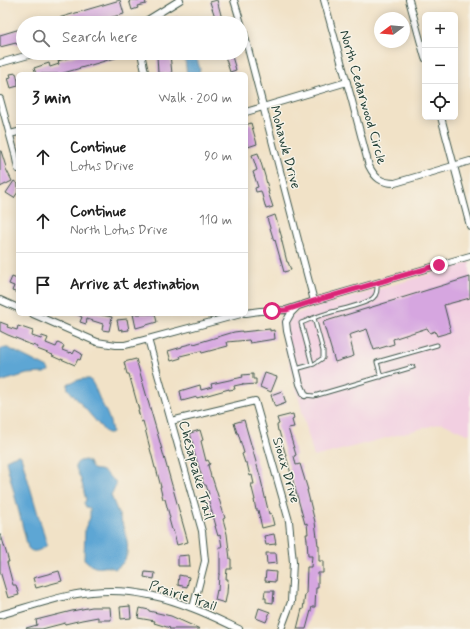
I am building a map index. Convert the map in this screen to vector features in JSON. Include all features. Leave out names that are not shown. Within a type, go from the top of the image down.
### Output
[{"type":"street","points":[[154,16],[180,0]]},
{"type":"street","name":"Mohawk Drive","points":[[234,0],[239,16]]},
{"type":"street","name":"North Cedarwood Circle","points":[[324,0],[369,166],[373,174],[379,180],[387,183],[395,183],[470,162]]},
{"type":"street","points":[[409,0],[422,48]]},
{"type":"street","name":"Mohawk Drive","points":[[248,48],[314,301]]},
{"type":"street","points":[[0,63],[16,59]]},
{"type":"street","points":[[142,60],[145,72]]},
{"type":"street","points":[[248,111],[347,82]]},
{"type":"street","points":[[0,99],[16,160]]},
{"type":"street","points":[[442,120],[470,226]]},
{"type":"street","points":[[10,134],[16,132]]},
{"type":"street","points":[[248,313],[286,310],[470,256]]},
{"type":"street","points":[[0,300],[16,307]]},
{"type":"street","points":[[297,307],[291,313],[286,322],[296,369],[305,395]]},
{"type":"street","points":[[38,316],[102,344],[116,345],[125,345],[234,316]]},
{"type":"street","name":"Chesapeake Trail","points":[[148,339],[202,531],[205,561],[193,608]]},
{"type":"street","name":"Sioux Drive","points":[[171,421],[254,401],[289,521],[293,562],[291,602],[281,629]]},
{"type":"street","name":"Prairie Trail","points":[[0,615],[66,596],[91,592],[116,591],[162,598],[193,608],[239,629]]},
{"type":"lane","points":[[312,364],[301,323],[322,314],[359,304],[374,297],[377,292],[377,283]]},
{"type":"lane","points":[[296,369],[312,364],[322,358],[323,351],[314,318]]},
{"type":"lane","points":[[381,376],[377,362],[437,345]]},
{"type":"lane","points":[[305,395],[314,396],[413,368]]},
{"type":"shaded area","points":[[470,262],[470,433],[467,434],[442,423],[314,457],[278,319]]},
{"type":"water","points":[[185,60],[197,60],[199,72],[187,72]]},
{"type":"water","points":[[2,348],[8,348],[48,368],[49,371],[44,373],[27,374],[0,382],[0,350]]},
{"type":"water","points":[[82,379],[90,379],[93,384],[108,416],[112,433],[107,434],[68,389],[67,385],[69,383]]},
{"type":"water","points":[[18,455],[21,456],[47,545],[40,550],[33,551],[28,548],[6,460]]},
{"type":"water","points":[[85,460],[89,462],[93,469],[104,472],[115,481],[115,487],[111,495],[126,535],[127,554],[123,563],[115,569],[109,567],[95,567],[84,559],[85,528],[90,518],[90,508],[86,507],[84,503],[86,500],[76,465],[80,461]]},
{"type":"building","points":[[120,0],[124,14],[116,16],[65,16]]},
{"type":"building","points":[[129,0],[145,0],[146,4],[137,6],[138,8],[132,10]]},
{"type":"building","points":[[217,0],[221,16],[215,16],[210,2]]},
{"type":"building","points":[[16,30],[16,43],[0,47],[0,35]]},
{"type":"building","points":[[108,60],[67,72],[35,72],[34,68],[49,63],[50,67],[59,64],[58,61]]},
{"type":"building","points":[[157,60],[171,60],[172,72],[158,72]]},
{"type":"building","points":[[226,60],[233,60],[236,70],[230,72]]},
{"type":"building","points":[[16,73],[16,87],[11,88],[8,78],[11,77],[10,74]]},
{"type":"building","points":[[251,123],[257,144],[248,147],[248,124]]},
{"type":"building","points":[[0,151],[5,167],[12,181],[0,187]]},
{"type":"building","points":[[258,153],[273,207],[266,209],[261,191],[256,192],[255,188],[258,187],[253,172],[257,170],[252,155]]},
{"type":"building","points":[[14,181],[16,182],[16,195],[14,198],[6,193]]},
{"type":"building","points":[[275,215],[287,262],[291,270],[284,272],[267,218]]},
{"type":"building","points":[[12,277],[16,279],[16,292],[12,291],[14,286],[9,284]]},
{"type":"building","points":[[470,277],[470,298],[444,305],[451,332],[437,336],[435,331],[430,333],[427,328],[393,339],[394,344],[374,350],[367,329],[349,335],[354,356],[335,362],[323,322]]},
{"type":"building","points":[[80,316],[112,317],[109,331],[102,330],[103,324],[87,319],[86,324],[80,322],[82,317]]},
{"type":"building","points":[[133,316],[156,316],[157,322],[136,328]]},
{"type":"building","points":[[127,319],[129,330],[119,330],[117,320]]},
{"type":"building","points":[[0,322],[8,325],[7,327],[17,330],[18,326],[33,331],[32,336],[41,339],[42,336],[48,338],[46,343],[56,347],[58,343],[64,346],[62,350],[70,353],[71,352],[73,354],[75,350],[82,354],[80,360],[78,359],[75,365],[37,349],[38,347],[23,342],[0,331]]},
{"type":"building","points":[[270,329],[270,331],[274,330],[275,339],[250,343],[249,340],[227,342],[228,346],[202,353],[201,351],[180,356],[181,358],[171,361],[168,351],[234,332]]},
{"type":"building","points":[[136,359],[188,542],[177,545],[165,499],[163,499],[143,421],[141,422],[129,374],[127,374],[124,362]]},
{"type":"building","points":[[265,373],[277,377],[271,392],[260,387]]},
{"type":"building","points":[[253,374],[253,379],[256,379],[256,384],[234,386],[235,389],[229,389],[182,401],[180,391],[200,385],[201,390],[212,387],[211,384],[243,377],[242,375]]},
{"type":"building","points":[[282,391],[286,403],[275,407],[271,395]]},
{"type":"building","points":[[293,414],[294,419],[292,420],[294,427],[288,428],[296,455],[294,456],[296,465],[300,464],[308,490],[319,545],[319,561],[323,561],[323,573],[318,573],[318,588],[316,588],[315,607],[312,607],[306,629],[297,629],[306,594],[307,567],[311,567],[312,556],[308,556],[306,534],[308,534],[307,523],[305,524],[277,425],[279,424],[277,418]]},
{"type":"building","points":[[244,420],[269,514],[271,513],[274,525],[262,528],[254,500],[251,484],[254,484],[252,475],[250,476],[247,463],[245,463],[242,454],[244,453],[234,423]]},
{"type":"building","points":[[200,430],[206,461],[208,460],[210,464],[208,465],[211,477],[225,518],[223,519],[231,559],[231,569],[227,569],[226,579],[228,579],[225,603],[215,600],[217,590],[218,591],[220,574],[219,547],[222,547],[220,535],[218,536],[207,495],[209,494],[206,485],[204,485],[202,480],[190,433]]},
{"type":"building","points":[[274,534],[276,544],[266,545],[264,536]]},
{"type":"building","points":[[0,535],[9,562],[7,562],[13,585],[16,585],[19,595],[8,598],[0,571]]},
{"type":"building","points":[[266,553],[276,553],[277,563],[267,564]]},
{"type":"building","points":[[189,555],[190,566],[178,566],[178,556]]},
{"type":"building","points":[[59,571],[62,581],[36,588],[33,578]]},
{"type":"building","points":[[266,571],[276,572],[275,582],[265,581]]},
{"type":"building","points":[[145,572],[155,573],[154,579],[144,577]]},
{"type":"building","points":[[179,575],[189,577],[187,587],[178,585]]},
{"type":"building","points":[[265,591],[274,591],[273,603],[266,602],[266,598],[264,598]]},
{"type":"building","points":[[130,606],[131,618],[121,619],[120,607]]},
{"type":"building","points":[[92,607],[110,607],[111,620],[98,620],[98,617],[42,629],[26,629],[37,625],[36,620]]},
{"type":"building","points":[[140,608],[171,616],[200,629],[169,629],[170,628],[154,623],[155,621],[138,618]]},
{"type":"building","points":[[259,608],[270,612],[266,622],[256,618]]},
{"type":"route","points":[[272,311],[286,310],[297,307],[439,265]]}]
